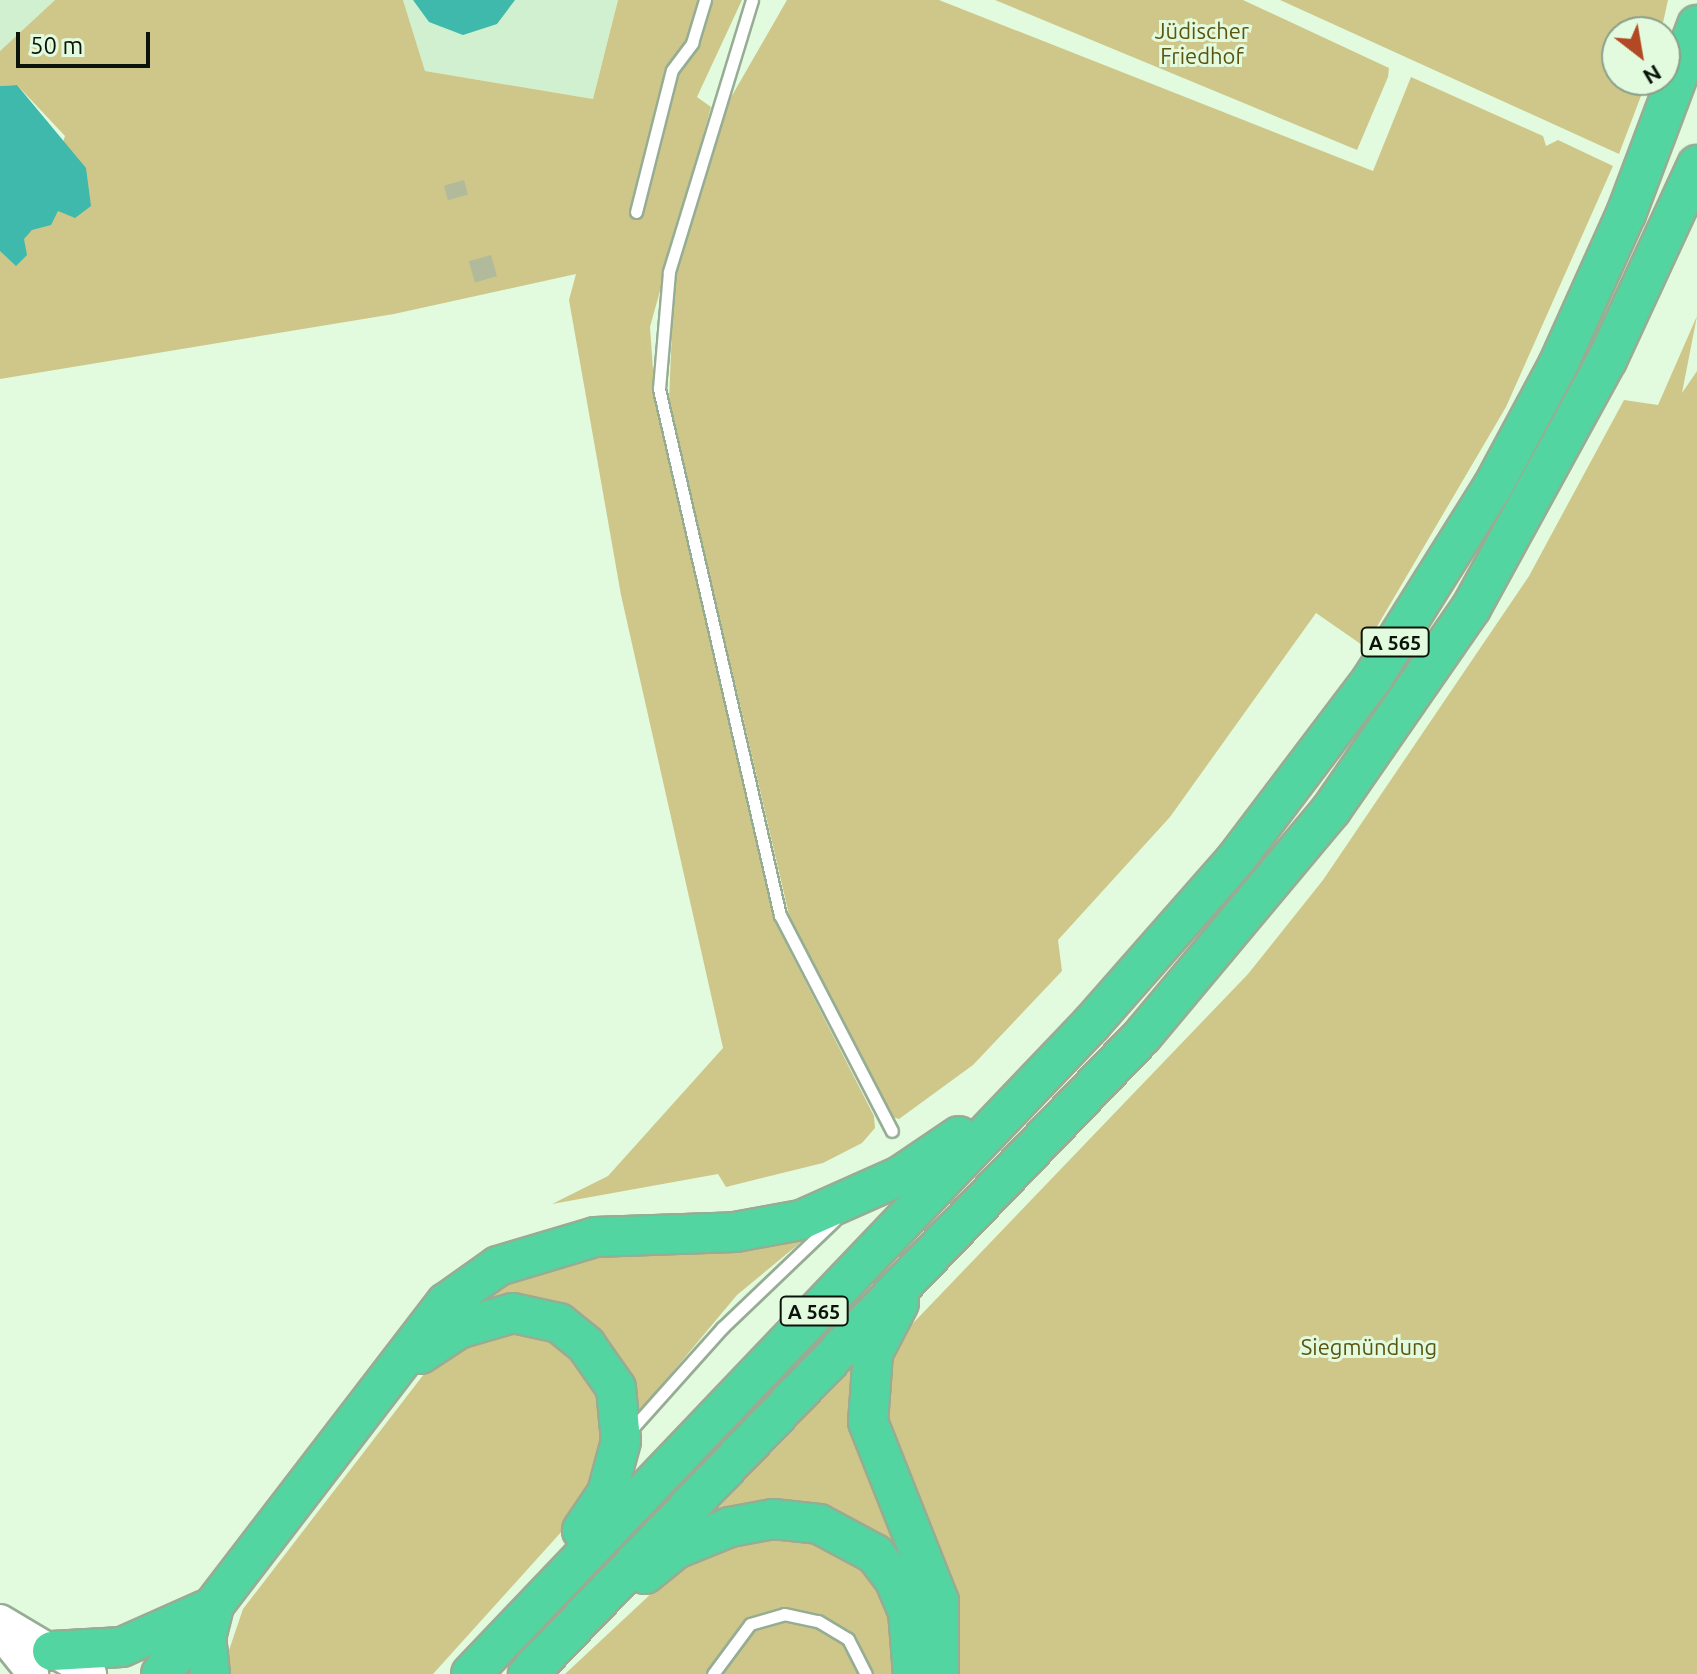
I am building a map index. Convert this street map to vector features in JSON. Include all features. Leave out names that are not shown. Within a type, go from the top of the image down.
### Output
[{"type":"highway","name":"A 565","points":[[471,1674],[536,1599],[1092,1023],[1236,859],[1372,679],[1492,488],[1626,214],[1697,25]]},
{"type":"highway","name":"A 565","points":[[529,1673],[960,1221],[1142,1036],[1378,746],[1471,608],[1670,231],[1697,165]]},
{"type":"highway","points":[[161,1674],[401,1368],[446,1303],[498,1266],[551,1245],[735,1232],[801,1220],[858,1198],[938,1153],[1092,1023]]},
{"type":"highway","points":[[939,1674],[939,1601],[877,1458],[866,1396],[886,1320],[960,1221]]},
{"type":"highway","points":[[401,1368],[488,1317],[513,1313],[559,1323],[606,1367],[621,1411],[621,1441],[607,1493],[536,1599]]},
{"type":"highway","points":[[529,1673],[676,1549],[730,1527],[773,1519],[819,1524],[875,1554],[908,1611],[913,1674]]},
{"type":"highway","points":[[43,1662],[122,1647],[214,1606]]},
{"type":"highway","points":[[210,1674],[206,1638],[214,1606]]},
{"type":"main road","points":[[0,1620],[43,1662]]},
{"type":"main road","points":[[0,1633],[43,1662],[91,1674]]},
{"type":"lane","points":[[636,212],[672,70],[692,43],[705,0]]},
{"type":"lane","points":[[752,0],[669,272],[659,389],[780,915],[892,1131]]},
{"type":"lane","points":[[621,1441],[722,1328],[858,1198]]},
{"type":"lane","points":[[713,1674],[750,1624],[784,1614],[818,1621],[848,1639],[866,1674]]},
{"type":"shaded area","points":[[0,0],[55,0],[0,51]]},
{"type":"shaded area","points":[[403,0],[618,0],[593,99],[425,71]]},
{"type":"green space","points":[[55,0],[403,0],[425,71],[593,99],[618,0],[742,0],[697,97],[711,107],[650,327],[655,398],[774,920],[874,1116],[875,1128],[862,1143],[823,1163],[726,1187],[718,1174],[552,1204],[608,1176],[723,1048],[621,595],[569,300],[576,274],[394,314],[0,379],[0,251],[32,230],[65,136],[17,85],[0,86],[0,51]]},
{"type":"green space","points":[[787,0],[939,0],[1373,171],[1411,77],[1543,136],[1546,146],[1558,140],[1613,166],[1506,407],[1365,647],[1316,613],[1170,817],[1058,940],[1062,971],[973,1065],[899,1119],[889,1116],[793,932],[669,400],[674,284],[726,106]]},
{"type":"green space","name":"Jüdischer Friedhof","points":[[995,0],[1243,0],[1389,68],[1388,77],[1357,150]]},
{"type":"green space","points":[[1280,0],[1668,0],[1664,16],[1601,16],[1601,96],[1641,96],[1619,154]]},
{"type":"green space","name":"Siegmündung","points":[[1697,316],[1682,393],[1697,371],[1697,1674],[947,1674],[886,1434],[893,1344],[1248,974],[1323,880],[1529,576],[1624,400],[1658,405]]},
{"type":"green space","points":[[818,1228],[737,1295],[630,1423],[611,1358],[463,1310],[506,1280],[553,1263]]},
{"type":"green space","points":[[527,1329],[575,1349],[603,1398],[600,1456],[572,1520],[433,1674],[230,1674],[227,1656],[243,1609],[434,1361],[457,1342]]},
{"type":"green space","points":[[852,1357],[911,1565],[871,1536],[702,1522]]},
{"type":"green space","points":[[805,1532],[854,1554],[891,1598],[905,1674],[565,1674],[669,1577],[722,1544]]},
{"type":"water","points":[[413,0],[515,0],[497,24],[463,35],[429,22]]},
{"type":"water","points":[[17,85],[86,168],[91,206],[75,218],[58,211],[51,225],[32,230],[24,239],[27,255],[16,266],[0,251],[0,86]]},
{"type":"building","points":[[464,180],[468,194],[448,200],[444,186]]},
{"type":"building","points":[[491,255],[497,276],[475,282],[469,261]]}]
